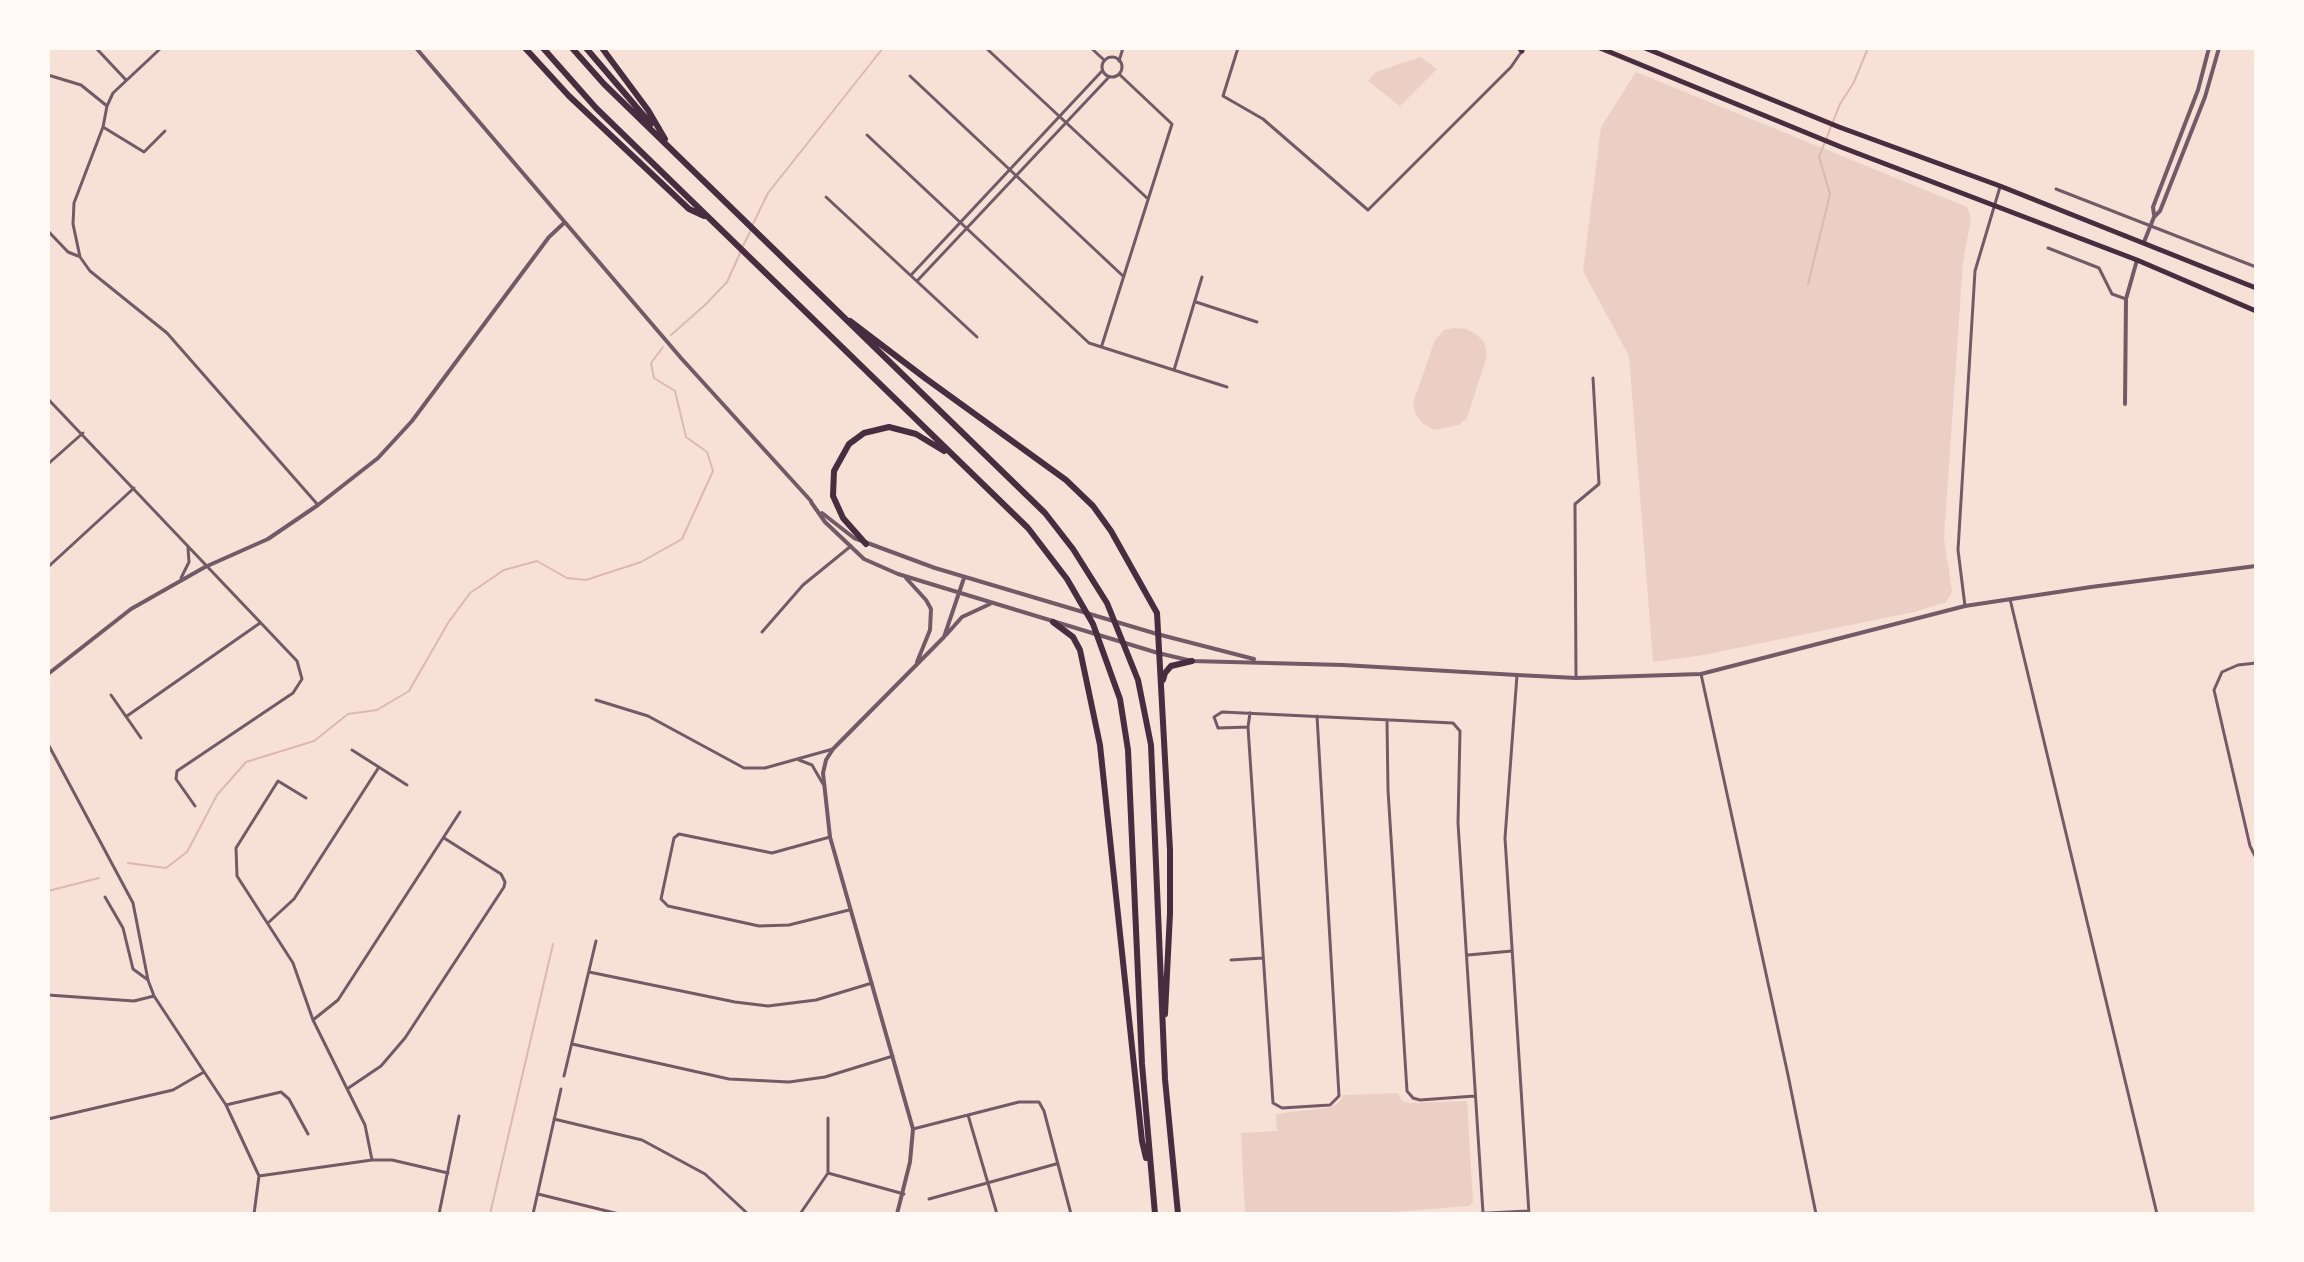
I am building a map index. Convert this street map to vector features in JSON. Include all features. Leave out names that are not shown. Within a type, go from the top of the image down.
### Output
[{"type":"highway","points":[[525,48],[569,96],[689,209],[711,219]]},
{"type":"highway","points":[[543,48],[596,108],[1028,528],[1067,579],[1093,624],[1120,699],[1128,750],[1142,1064],[1155,1214]]},
{"type":"highway","points":[[572,48],[587,67],[1045,513],[1098,587],[1121,632],[1138,680],[1152,768],[1163,1047],[1178,1214]]},
{"type":"highway","points":[[586,48],[671,148]]},
{"type":"highway","points":[[602,48],[648,110],[671,148]]},
{"type":"highway","points":[[834,309],[1009,437],[1081,494],[1105,521],[1157,613],[1170,913],[1163,1047]]},
{"type":"highway","points":[[866,544],[843,518],[833,496],[834,471],[849,444],[872,430],[899,428],[916,434],[953,457]]},
{"type":"highway","points":[[1053,622],[1073,637],[1080,650],[1100,745],[1142,1141],[1151,1176]]},
{"type":"highway","points":[[1162,687],[1167,668],[1192,661]]},
{"type":"main road","points":[[1600,48],[1841,147],[2137,260],[2256,311]]},
{"type":"main road","points":[[1645,48],[1839,127],[2000,186],[2256,288]]},
{"type":"street","points":[[96,48],[126,80]]},
{"type":"street","points":[[161,48],[113,93],[107,106],[103,127],[74,203],[73,224],[80,257],[90,271],[167,333],[318,505]]},
{"type":"street","points":[[416,48],[564,223],[811,502],[825,522],[864,559],[905,576],[1158,653],[1192,661],[1576,678],[1701,674],[1965,606],[2256,566]]},
{"type":"street","points":[[986,48],[1148,199]]},
{"type":"street","points":[[1091,48],[1104,60]]},
{"type":"street","points":[[1114,58],[1116,48]]},
{"type":"street","points":[[1119,61],[1123,48]]},
{"type":"street","points":[[1238,48],[1223,96],[1263,119],[1368,210],[1511,67],[1522,49]]},
{"type":"street","points":[[2144,242],[2154,217],[2153,207],[2205,70],[2209,48]]},
{"type":"street","points":[[2154,217],[2160,211],[2200,110],[2219,48]]},
{"type":"street","points":[[1104,60],[1114,58],[1119,61],[1122,66],[1119,74]]},
{"type":"street","points":[[912,274],[1102,71],[1104,60]]},
{"type":"street","points":[[1102,71],[1109,77]]},
{"type":"street","points":[[918,280],[1065,122],[1109,77],[1119,74]]},
{"type":"street","points":[[1102,346],[1172,124],[1119,74]]},
{"type":"street","points":[[48,75],[81,85],[107,106]]},
{"type":"street","points":[[910,76],[1124,276]]},
{"type":"street","points":[[2192,107],[2200,110]]},
{"type":"street","points":[[103,127],[144,152],[165,131]]},
{"type":"street","points":[[867,135],[1089,343],[1227,387]]},
{"type":"street","points":[[2172,158],[2180,161]]},
{"type":"street","points":[[1965,606],[1958,550],[1974,282],[2000,186]]},
{"type":"street","points":[[2161,186],[2169,189]]},
{"type":"street","points":[[2056,189],[2256,267]]},
{"type":"street","points":[[826,197],[977,337]]},
{"type":"street","points":[[48,674],[131,609],[205,567],[268,539],[378,458],[412,421],[549,237],[564,223]]},
{"type":"street","points":[[48,231],[68,252],[80,257]]},
{"type":"street","points":[[2048,248],[2099,268],[2112,294],[2126,299]]},
{"type":"street","points":[[2125,404],[2126,299],[2137,260]]},
{"type":"street","points":[[1174,370],[1202,277]]},
{"type":"street","points":[[1196,302],[1257,322]]},
{"type":"street","points":[[1576,678],[1575,504],[1599,484],[1593,378]]},
{"type":"street","points":[[48,399],[297,661],[302,679],[293,693],[177,771],[176,779],[195,806]]},
{"type":"street","points":[[48,464],[83,433]]},
{"type":"street","points":[[48,567],[134,488]]},
{"type":"street","points":[[811,502],[854,538],[866,544],[964,578],[1264,662]]},
{"type":"street","points":[[762,632],[803,585],[851,546]]},
{"type":"street","points":[[179,582],[189,562],[188,548]]},
{"type":"street","points":[[905,576],[931,609],[930,630],[915,666]]},
{"type":"street","points":[[944,637],[964,578]]},
{"type":"street","points":[[2010,599],[2157,1214]]},
{"type":"street","points":[[897,1214],[904,1194],[913,1129],[830,837],[823,785],[826,760],[833,749],[962,617],[993,603]]},
{"type":"street","points":[[127,716],[260,623]]},
{"type":"street","points":[[2256,663],[2238,665],[2222,672],[2214,690],[2250,846],[2256,858]]},
{"type":"street","points":[[1701,674],[1816,1214]]},
{"type":"street","points":[[1468,1214],[1528,1212],[1505,838],[1517,675]]},
{"type":"street","points":[[111,695],[141,738]]},
{"type":"street","points":[[596,700],[648,716],[744,768],[765,768],[833,749]]},
{"type":"street","points":[[1248,727],[1218,728],[1214,717],[1222,712],[1453,723],[1460,731],[1458,823],[1483,1213]]},
{"type":"street","points":[[1250,713],[1248,727],[1273,1103],[1279,1107],[1330,1105],[1339,1096],[1317,716]]},
{"type":"street","points":[[1387,721],[1388,790],[1407,1091],[1420,1100],[1475,1096]]},
{"type":"street","points":[[48,744],[133,903],[154,996],[226,1105],[259,1176],[254,1214]]},
{"type":"street","points":[[352,750],[407,785]]},
{"type":"street","points":[[795,760],[812,765],[823,785]]},
{"type":"street","points":[[269,922],[294,899],[379,767]]},
{"type":"street","points":[[306,798],[278,781],[236,848],[237,876],[293,963],[313,1020],[365,1125],[372,1160]]},
{"type":"street","points":[[313,1020],[338,1000],[460,812]]},
{"type":"street","points":[[830,837],[772,853],[679,834],[674,838],[661,899],[664,903],[759,926],[789,925],[849,910]]},
{"type":"street","points":[[347,1089],[381,1066],[405,1038],[504,887],[501,874],[444,838]]},
{"type":"street","points":[[105,897],[123,928],[133,969],[148,980]]},
{"type":"street","points":[[564,1076],[596,941]]},
{"type":"street","points":[[1467,955],[1512,951]]},
{"type":"street","points":[[1231,960],[1263,958]]},
{"type":"street","points":[[589,972],[768,1006],[816,1000],[872,983]]},
{"type":"street","points":[[48,995],[134,1001],[154,996]]},
{"type":"street","points":[[572,1044],[729,1079],[789,1082],[825,1077],[893,1056]]},
{"type":"street","points":[[48,1119],[173,1090],[204,1072]]},
{"type":"street","points":[[533,1214],[561,1089]]},
{"type":"street","points":[[226,1105],[281,1092],[289,1099],[308,1134]]},
{"type":"street","points":[[913,1129],[1031,1100],[1039,1102],[1071,1214]]},
{"type":"street","points":[[968,1115],[997,1214]]},
{"type":"street","points":[[439,1214],[459,1116]]},
{"type":"street","points":[[800,1214],[828,1173],[828,1118]]},
{"type":"street","points":[[554,1119],[642,1140],[705,1174],[748,1214]]},
{"type":"street","points":[[259,1176],[372,1160],[392,1160],[448,1173]]},
{"type":"street","points":[[929,1199],[1058,1164]]},
{"type":"street","points":[[828,1173],[904,1194]]},
{"type":"street","points":[[537,1194],[619,1214]]},
{"type":"shaded area","points":[[1420,57],[1437,69],[1400,106],[1368,81],[1376,72]]},
{"type":"shaded area","points":[[1636,72],[1967,207],[1971,218],[1963,262],[1944,538],[1952,592],[1946,602],[1914,612],[1703,655],[1653,662],[1629,356],[1583,271],[1601,127]]},
{"type":"shaded area","points":[[1454,328],[1476,334],[1484,342],[1487,356],[1467,418],[1459,425],[1434,430],[1422,423],[1413,403],[1435,340],[1444,330]]},
{"type":"shaded area","points":[[1398,1093],[1402,1101],[1409,1103],[1467,1101],[1473,1202],[1469,1206],[1368,1214],[1245,1214],[1241,1133],[1277,1131],[1276,1114],[1332,1107],[1343,1095]]},
{"type":"waterway","points":[[753,224],[768,193],[883,48]]},
{"type":"waterway","points":[[1808,284],[1830,194],[1819,157],[1840,104],[1854,82],[1868,48]]},
{"type":"waterway","points":[[743,246],[751,230]]},
{"type":"waterway","points":[[671,335],[727,282],[741,251]]},
{"type":"waterway","points":[[128,863],[166,868],[187,852],[217,795],[246,762],[314,741],[348,714],[377,710],[409,691],[448,623],[470,593],[504,570],[537,561],[567,578],[586,580],[641,562],[682,539],[713,471],[707,452],[686,437],[675,391],[654,378],[651,363],[663,347]]},
{"type":"waterway","points":[[48,891],[99,878]]},
{"type":"waterway","points":[[490,1214],[553,944]]}]
